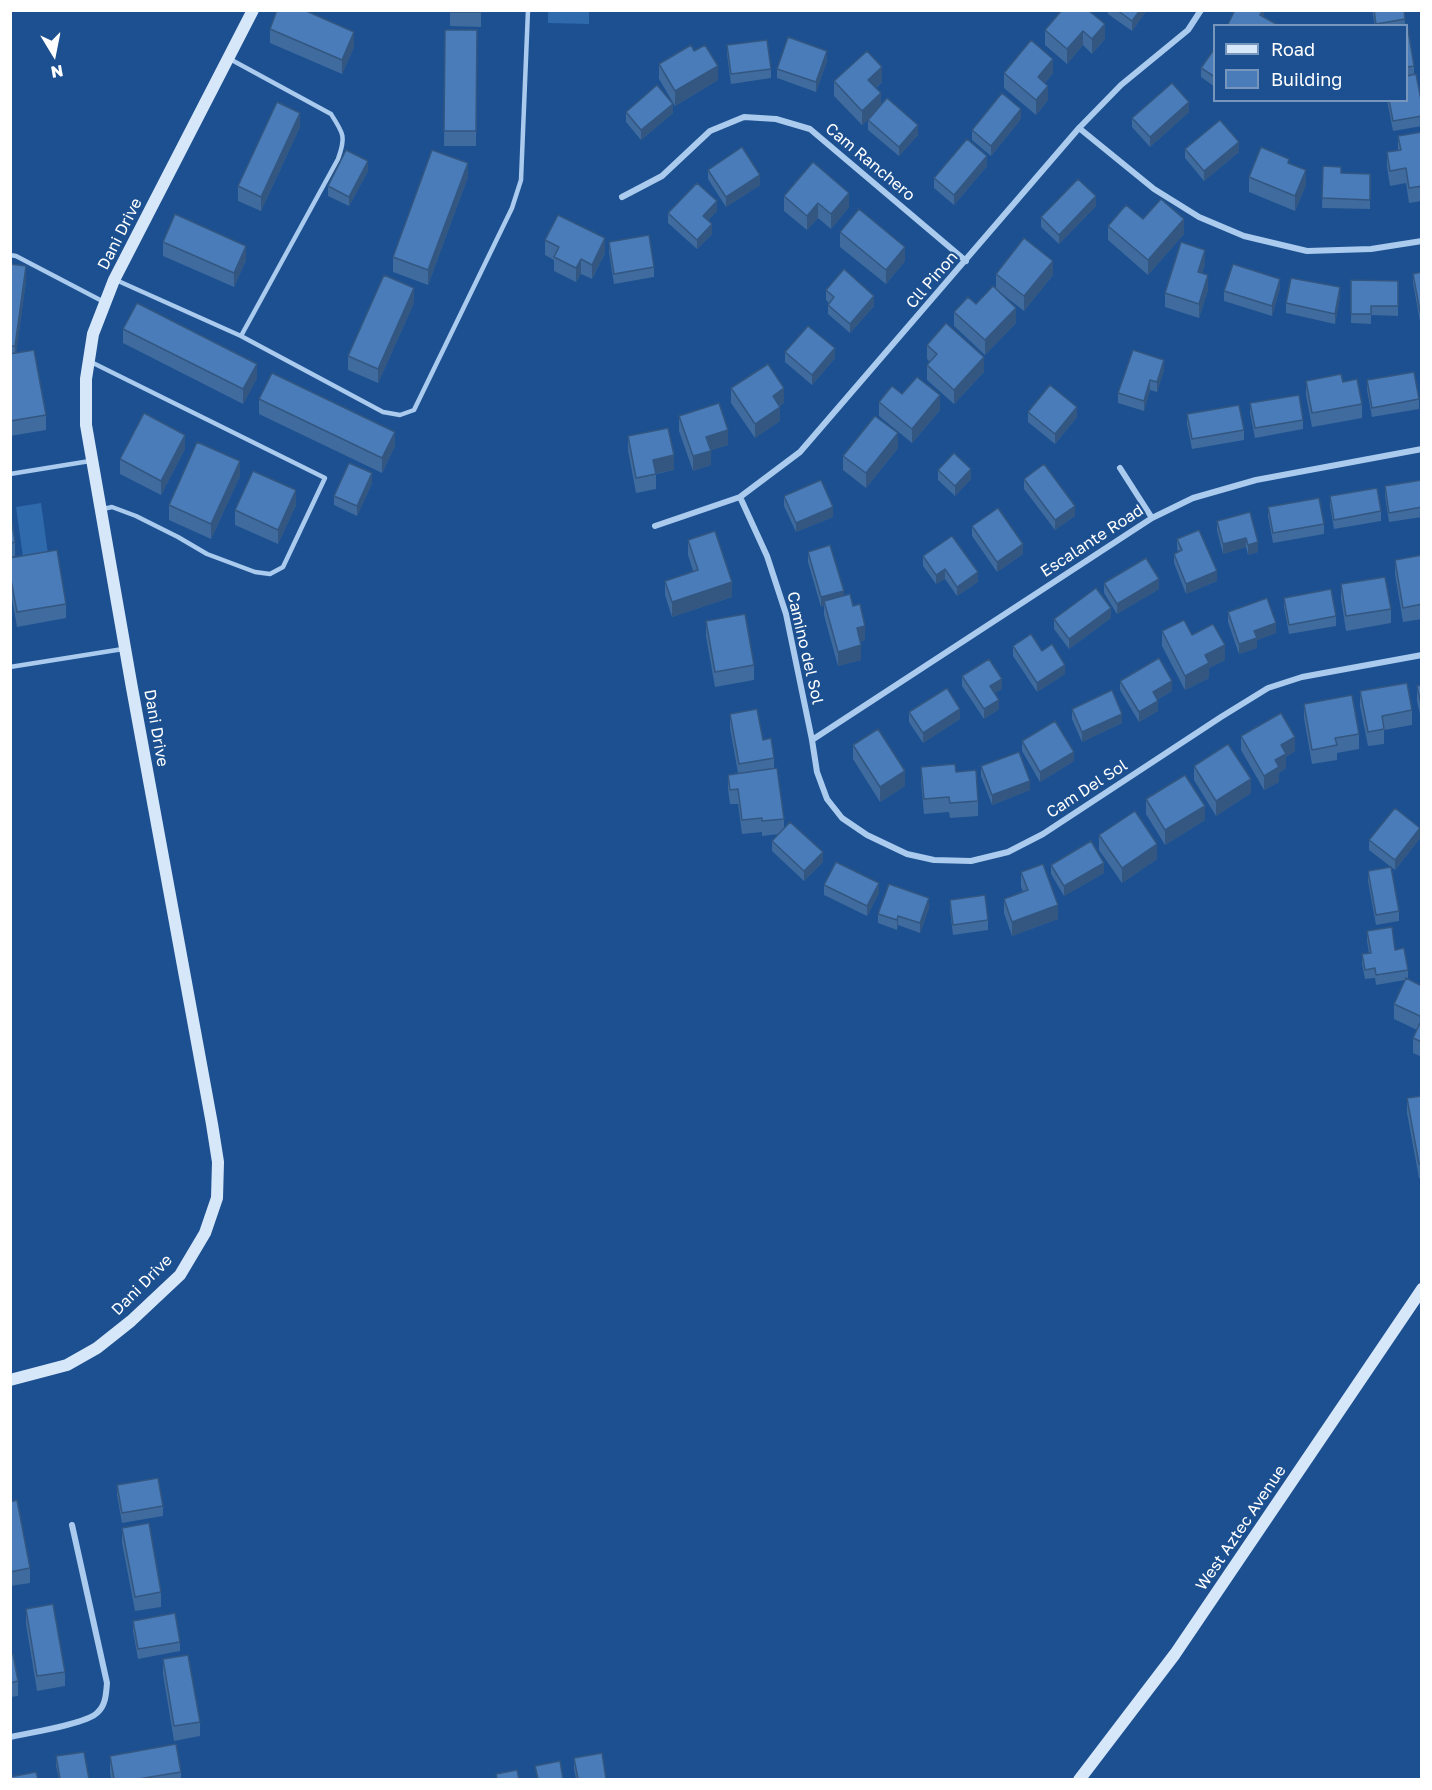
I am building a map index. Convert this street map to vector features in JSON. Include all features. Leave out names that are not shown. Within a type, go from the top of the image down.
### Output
[{"type":"street","name":"Dani Drive","points":[[10,1380],[67,1365],[97,1348],[131,1322],[180,1275],[205,1233],[217,1198],[218,1162],[212,1124],[86,425],[86,379],[93,334],[114,280],[253,10]]},
{"type":"street","name":"Cll Pinon","points":[[655,526],[740,496],[800,452],[1079,128],[1121,85],[1188,30],[1201,10]]},
{"type":"street","name":"Cam Ranchero","points":[[622,197],[662,176],[710,130],[744,117],[776,119],[810,129],[966,261]]},
{"type":"street","points":[[1079,128],[1154,189],[1199,217],[1245,236],[1307,251],[1371,249],[1422,241]]},
{"type":"street","name":"Escalante Road","points":[[812,740],[1152,518],[1193,498],[1256,480],[1422,449]]},
{"type":"street","points":[[1120,468],[1152,518]]},
{"type":"street","name":"Camino del Sol","points":[[740,496],[767,556],[786,614],[812,740]]},
{"type":"street","name":"Cam Del Sol","points":[[812,740],[817,772],[827,799],[842,818],[867,835],[907,854],[934,860],[971,861],[1008,852],[1043,834],[1268,688],[1302,677],[1422,655]]},
{"type":"street","name":"West Aztec Avenue","points":[[1080,1779],[1176,1654],[1422,1289]]},
{"type":"street","points":[[10,1737],[77,1722],[96,1714],[105,1701],[107,1683],[72,1525]]},
{"type":"lane","points":[[114,280],[241,336],[383,412],[400,416],[414,410],[512,208],[521,180],[528,10]]},
{"type":"lane","points":[[228,58],[331,114],[341,129],[344,143],[338,159],[241,336]]},
{"type":"lane","points":[[10,255],[16,256],[105,303]]},
{"type":"lane","points":[[89,361],[325,478],[284,567],[270,574],[255,572],[207,554],[136,516],[112,507],[101,510]]},
{"type":"lane","points":[[10,474],[93,460]]},
{"type":"lane","points":[[10,667],[125,648]]},
{"type":"shaded area","points":[[548,11],[589,11],[589,24],[548,23]]},
{"type":"shaded area","points":[[41,503],[48,554],[23,557],[16,507]]},
{"type":"building","points":[[277,10],[304,10],[354,32],[342,60],[270,29]]},
{"type":"building","points":[[450,10],[481,10],[481,12],[450,12]]},
{"type":"building","points":[[1062,10],[1088,10],[1105,24],[1092,39],[1083,31],[1067,49],[1045,30]]},
{"type":"building","points":[[1117,10],[1140,10],[1132,21]]},
{"type":"building","points":[[1235,10],[1263,10],[1260,15],[1276,24],[1228,24]]},
{"type":"building","points":[[1374,10],[1404,10],[1405,19],[1376,24]]},
{"type":"building","points":[[445,30],[477,30],[476,131],[444,131]]},
{"type":"building","points":[[1408,30],[1414,66],[1408,67]]},
{"type":"building","points":[[788,37],[827,51],[816,82],[777,69]]},
{"type":"building","points":[[767,40],[771,69],[731,74],[727,45]]},
{"type":"building","points":[[1031,40],[1053,59],[1038,77],[1048,86],[1036,100],[1004,73]]},
{"type":"building","points":[[691,45],[694,51],[705,45],[718,66],[675,91],[659,64]]},
{"type":"building","points":[[867,51],[882,67],[868,80],[881,93],[862,111],[834,81]]},
{"type":"building","points":[[1213,51],[1213,76],[1201,68]]},
{"type":"building","points":[[1416,74],[1422,116],[1393,121],[1389,102],[1408,102],[1408,76]]},
{"type":"building","points":[[1172,83],[1189,102],[1150,137],[1132,118]]},
{"type":"building","points":[[657,85],[673,104],[641,130],[626,112]]},
{"type":"building","points":[[1002,93],[1021,109],[991,146],[972,130]]},
{"type":"building","points":[[887,98],[918,125],[899,147],[868,120]]},
{"type":"building","points":[[277,102],[300,113],[261,197],[238,186]]},
{"type":"building","points":[[1220,120],[1239,142],[1204,171],[1185,149]]},
{"type":"building","points":[[1422,132],[1422,186],[1409,188],[1406,168],[1390,171],[1387,152],[1401,150],[1398,136]]},
{"type":"building","points":[[967,139],[987,156],[954,195],[934,178]]},
{"type":"building","points":[[742,147],[760,175],[726,197],[708,170]]},
{"type":"building","points":[[1261,147],[1289,159],[1288,163],[1306,170],[1295,196],[1249,177]]},
{"type":"building","points":[[346,150],[368,161],[349,197],[328,186]]},
{"type":"building","points":[[432,150],[468,163],[428,270],[393,257]]},
{"type":"building","points":[[813,162],[849,193],[831,214],[818,203],[807,216],[784,196]]},
{"type":"building","points":[[1323,166],[1341,167],[1341,173],[1370,174],[1370,200],[1322,198]]},
{"type":"building","points":[[1078,179],[1096,196],[1059,235],[1041,217]]},
{"type":"building","points":[[697,183],[717,201],[703,216],[712,224],[697,240],[668,213]]},
{"type":"building","points":[[1161,199],[1184,219],[1148,260],[1108,226],[1126,205],[1143,219]]},
{"type":"building","points":[[859,209],[905,247],[886,270],[840,232]]},
{"type":"building","points":[[175,214],[246,246],[234,273],[163,242]]},
{"type":"building","points":[[558,215],[605,238],[592,265],[581,259],[576,268],[554,257],[559,247],[545,240]]},
{"type":"building","points":[[649,235],[654,267],[614,274],[609,242]]},
{"type":"building","points":[[1024,238],[1053,261],[1024,296],[996,274]]},
{"type":"building","points":[[1181,242],[1205,250],[1198,272],[1208,275],[1199,304],[1165,293]]},
{"type":"building","points":[[10,264],[26,266],[15,346],[10,346]]},
{"type":"building","points":[[1233,264],[1280,279],[1272,306],[1224,291]]},
{"type":"building","points":[[844,269],[874,296],[850,324],[828,305],[834,297],[826,290]]},
{"type":"building","points":[[1422,272],[1422,317],[1421,317],[1413,274]]},
{"type":"building","points":[[384,275],[414,288],[378,369],[348,356]]},
{"type":"building","points":[[1291,278],[1340,287],[1335,314],[1286,303]]},
{"type":"building","points":[[1351,280],[1398,281],[1398,306],[1371,306],[1371,314],[1351,314]]},
{"type":"building","points":[[993,286],[1016,308],[985,340],[954,312],[968,297],[976,304]]},
{"type":"building","points":[[137,303],[257,364],[243,389],[123,329]]},
{"type":"building","points":[[946,323],[984,357],[954,390],[927,365],[937,354],[927,345]]},
{"type":"building","points":[[808,326],[835,348],[812,375],[785,352]]},
{"type":"building","points":[[34,350],[46,415],[10,421],[10,354]]},
{"type":"building","points":[[1133,350],[1164,360],[1157,382],[1150,380],[1144,401],[1118,393]]},
{"type":"building","points":[[768,364],[784,388],[773,396],[780,407],[755,424],[731,388]]},
{"type":"building","points":[[1414,372],[1419,399],[1372,408],[1367,380]]},
{"type":"building","points":[[272,373],[395,432],[382,458],[259,399]]},
{"type":"building","points":[[1341,374],[1343,382],[1357,379],[1362,404],[1312,413],[1306,381]]},
{"type":"building","points":[[917,377],[940,395],[912,429],[879,402],[892,386],[902,394]]},
{"type":"building","points":[[1050,385],[1077,407],[1055,434],[1028,412]]},
{"type":"building","points":[[1299,395],[1303,420],[1255,428],[1250,403]]},
{"type":"building","points":[[719,403],[728,430],[706,437],[711,451],[693,456],[679,416]]},
{"type":"building","points":[[1239,405],[1244,430],[1192,439],[1187,414]]},
{"type":"building","points":[[144,413],[185,435],[161,481],[120,459]]},
{"type":"building","points":[[875,416],[898,433],[866,473],[843,456]]},
{"type":"building","points":[[668,428],[674,455],[653,460],[656,474],[636,478],[628,436]]},
{"type":"building","points":[[197,442],[240,461],[211,524],[169,505]]},
{"type":"building","points":[[954,453],[971,469],[955,486],[938,470]]},
{"type":"building","points":[[349,463],[372,473],[357,506],[334,496]]},
{"type":"building","points":[[1044,464],[1075,506],[1055,520],[1024,479]]},
{"type":"building","points":[[253,471],[296,490],[278,530],[235,510]]},
{"type":"building","points":[[821,480],[833,507],[796,523],[784,496]]},
{"type":"building","points":[[1422,480],[1422,507],[1389,513],[1385,486]]},
{"type":"building","points":[[1377,488],[1381,511],[1334,520],[1330,496]]},
{"type":"building","points":[[1319,498],[1324,524],[1273,533],[1268,507]]},
{"type":"building","points":[[998,508],[1023,544],[997,562],[972,526]]},
{"type":"building","points":[[10,511],[15,542],[10,543]]},
{"type":"building","points":[[1250,512],[1258,542],[1248,545],[1246,538],[1223,544],[1217,521]]},
{"type":"building","points":[[1199,530],[1217,571],[1186,584],[1174,554],[1182,550],[1177,539]]},
{"type":"building","points":[[715,531],[732,582],[672,602],[665,581],[698,570],[688,540]]},
{"type":"building","points":[[952,536],[978,572],[957,587],[945,569],[936,575],[923,556]]},
{"type":"building","points":[[830,545],[844,591],[821,597],[808,552]]},
{"type":"building","points":[[57,550],[66,604],[17,612],[10,574],[10,558]]},
{"type":"building","points":[[1422,555],[1422,604],[1403,608],[1395,560]]},
{"type":"building","points":[[1146,558],[1159,579],[1117,604],[1104,583]]},
{"type":"building","points":[[1385,577],[1391,609],[1346,616],[1341,584]]},
{"type":"building","points":[[1096,588],[1111,608],[1069,639],[1054,619]]},
{"type":"building","points":[[1331,589],[1336,616],[1289,625],[1284,598]]},
{"type":"building","points":[[850,594],[853,606],[860,604],[865,626],[857,628],[861,645],[838,652],[824,601]]},
{"type":"building","points":[[1267,598],[1276,623],[1254,631],[1257,638],[1239,644],[1228,612]]},
{"type":"building","points":[[745,614],[754,665],[715,672],[706,621]]},
{"type":"building","points":[[1184,620],[1192,635],[1213,624],[1225,645],[1205,655],[1209,663],[1185,676],[1162,631]]},
{"type":"building","points":[[1031,634],[1042,651],[1052,644],[1065,665],[1037,683],[1013,646]]},
{"type":"building","points":[[1159,658],[1172,681],[1153,692],[1158,701],[1139,712],[1120,681]]},
{"type":"building","points":[[989,659],[1002,679],[990,686],[999,700],[984,709],[962,676]]},
{"type":"building","points":[[1407,683],[1412,710],[1382,716],[1384,729],[1368,732],[1360,691]]},
{"type":"building","points":[[1422,685],[1422,708],[1417,686]]},
{"type":"building","points":[[947,688],[960,709],[923,733],[909,712]]},
{"type":"building","points":[[1112,690],[1122,714],[1082,732],[1072,709]]},
{"type":"building","points":[[1352,695],[1359,734],[1335,738],[1337,745],[1312,750],[1304,704]]},
{"type":"building","points":[[757,709],[763,740],[771,738],[774,758],[739,764],[730,714]]},
{"type":"building","points":[[1281,713],[1295,737],[1281,745],[1286,754],[1275,760],[1279,767],[1264,776],[1241,736]]},
{"type":"building","points":[[1055,721],[1074,752],[1040,772],[1022,741]]},
{"type":"building","points":[[878,729],[905,771],[880,787],[853,745]]},
{"type":"building","points":[[1228,744],[1251,779],[1216,801],[1194,766]]},
{"type":"building","points":[[1019,752],[1030,781],[992,795],[981,766]]},
{"type":"building","points":[[955,764],[956,772],[976,770],[978,801],[950,803],[949,797],[924,799],[921,767]]},
{"type":"building","points":[[777,768],[784,819],[742,820],[738,789],[730,790],[728,775]]},
{"type":"building","points":[[1185,775],[1205,806],[1165,830],[1146,799]]},
{"type":"building","points":[[1395,808],[1420,828],[1395,860],[1369,840]]},
{"type":"building","points":[[1135,811],[1157,844],[1122,868],[1099,835]]},
{"type":"building","points":[[790,822],[823,852],[804,871],[772,841]]},
{"type":"building","points":[[1091,841],[1104,863],[1064,886],[1051,865]]},
{"type":"building","points":[[836,862],[879,883],[867,906],[824,885]]},
{"type":"building","points":[[1043,864],[1058,905],[1012,922],[1004,899],[1028,890],[1021,872]]},
{"type":"building","points":[[1391,867],[1399,911],[1376,915],[1368,871]]},
{"type":"building","points":[[889,884],[929,898],[920,923],[898,916],[897,920],[878,914]]},
{"type":"building","points":[[985,895],[988,920],[953,925],[950,900]]},
{"type":"building","points":[[1392,927],[1395,950],[1404,948],[1408,970],[1376,975],[1375,968],[1365,970],[1362,954],[1371,953],[1367,931]]},
{"type":"building","points":[[1406,978],[1422,986],[1422,1017],[1394,1004]]},
{"type":"building","points":[[1422,1019],[1422,1042],[1413,1038]]},
{"type":"building","points":[[1422,1096],[1422,1163],[1419,1164],[1407,1098]]},
{"type":"building","points":[[158,1478],[163,1506],[122,1513],[117,1485]]},
{"type":"building","points":[[17,1500],[30,1568],[10,1572],[10,1502]]},
{"type":"building","points":[[149,1523],[161,1592],[135,1597],[122,1528]]},
{"type":"building","points":[[53,1604],[65,1672],[37,1676],[26,1609]]},
{"type":"building","points":[[175,1613],[180,1642],[138,1649],[133,1621]]},
{"type":"building","points":[[13,1654],[18,1681],[10,1683],[10,1655]]},
{"type":"building","points":[[188,1655],[200,1722],[174,1726],[163,1659]]},
{"type":"building","points":[[176,1744],[181,1772],[138,1779],[114,1779],[110,1756]]},
{"type":"building","points":[[84,1752],[89,1779],[60,1779],[56,1756]]},
{"type":"building","points":[[602,1753],[606,1779],[578,1779],[574,1758]]},
{"type":"building","points":[[560,1761],[563,1779],[538,1779],[535,1766]]},
{"type":"building","points":[[517,1770],[519,1779],[497,1779],[496,1774]]},
{"type":"building","points":[[36,1772],[38,1779],[10,1779],[10,1777]]}]
